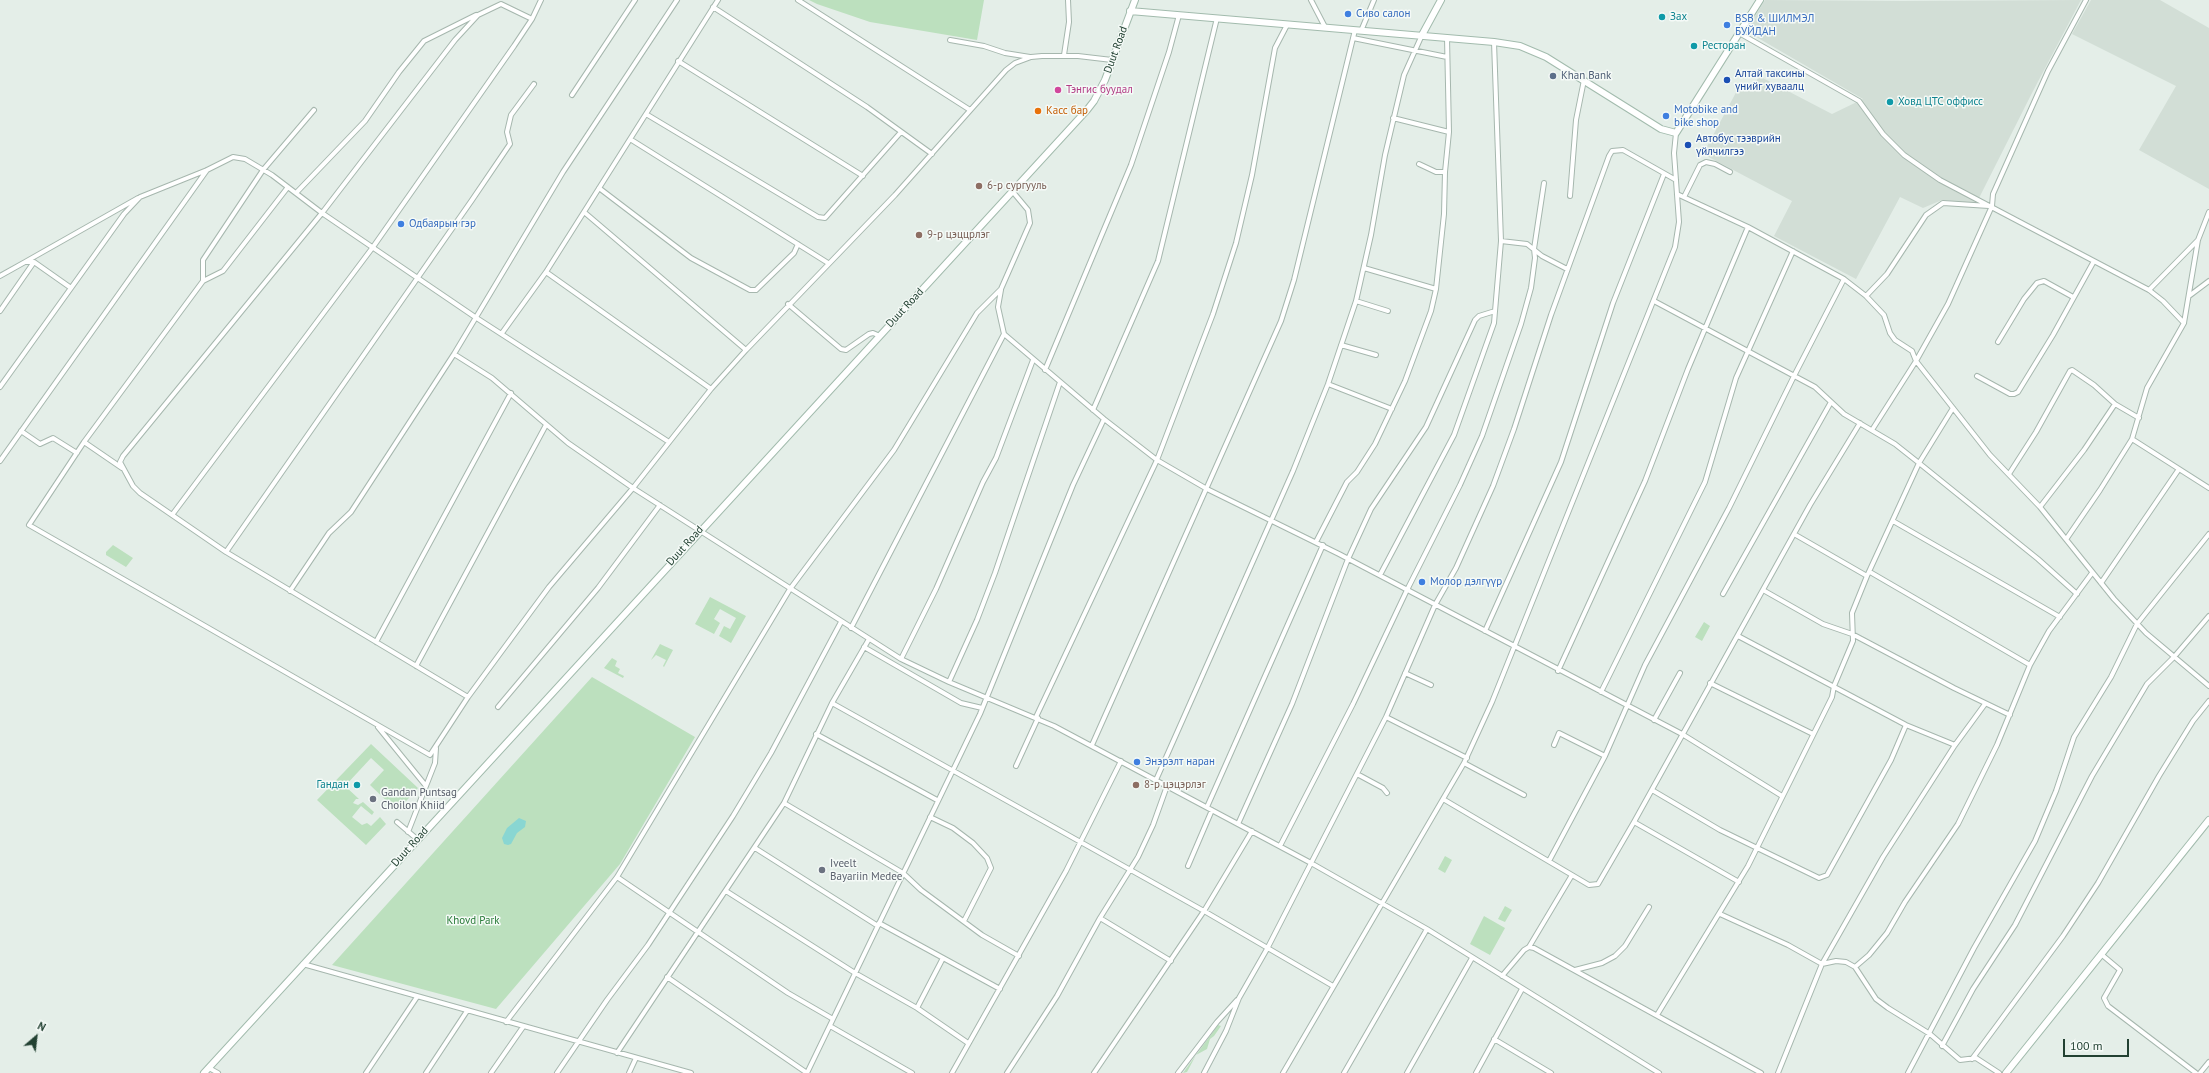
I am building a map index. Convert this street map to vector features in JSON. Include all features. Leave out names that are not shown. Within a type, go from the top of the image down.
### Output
[{"type":"main road","name":"Duut Road","points":[[204,1073],[1094,101],[1112,60],[1135,0]]},
{"type":"main road","points":[[1422,35],[1441,0]]},
{"type":"main road","points":[[1130,11],[1422,35],[1520,46],[1536,52],[1584,80],[1661,129],[1676,133],[1760,0]]},
{"type":"main road","points":[[2006,1073],[2209,820]]},
{"type":"street","points":[[172,515],[373,247],[532,19],[541,0]]},
{"type":"street","points":[[572,95],[635,0]]},
{"type":"street","points":[[290,591],[329,533],[351,512],[454,354],[563,172],[677,0]]},
{"type":"street","points":[[502,333],[546,272],[678,61],[718,0]]},
{"type":"street","points":[[798,0],[970,110]]},
{"type":"street","points":[[1064,55],[1069,22],[1068,0]]},
{"type":"street","points":[[1310,0],[1325,27]]},
{"type":"street","points":[[1092,745],[1259,374],[1288,299],[1353,38],[1374,0]]},
{"type":"street","points":[[1872,430],[1916,361],[1948,304],[1992,206],[1993,194],[2048,71],[2086,0]]},
{"type":"street","points":[[296,193],[365,121],[399,72],[424,41],[501,4],[532,19]]},
{"type":"street","points":[[713,7],[932,154]]},
{"type":"street","points":[[468,697],[226,552],[140,493],[133,486],[120,462],[123,456],[322,213],[455,40],[478,15]]},
{"type":"street","points":[[1045,370],[1131,165],[1169,52],[1179,15]]},
{"type":"street","points":[[1093,410],[1158,261],[1217,18]]},
{"type":"street","points":[[1016,766],[1157,460],[1213,314],[1236,243],[1252,175],[1275,48],[1287,25]]},
{"type":"street","points":[[1740,33],[1858,101],[1883,134],[1904,155],[1940,180],[1992,206],[2149,290],[2163,300],[2184,323]]},
{"type":"street","points":[[1156,780],[1293,471],[1342,345],[1356,301],[1364,268],[1393,118],[1404,75],[1417,50],[1422,35]]},
{"type":"street","points":[[1353,38],[1447,57]]},
{"type":"street","points":[[1316,542],[1347,482],[1357,472],[1372,450],[1392,409],[1420,344],[1431,312],[1436,289],[1444,214],[1445,172],[1449,132],[1447,38]]},
{"type":"street","points":[[950,40],[984,46],[1005,53],[1031,57],[1064,55],[1112,60]]},
{"type":"street","points":[[1380,575],[1454,434],[1494,323],[1501,241],[1494,42]]},
{"type":"street","points":[[288,187],[223,271],[203,281],[84,442],[29,525],[430,755],[468,697],[549,587],[633,488],[711,389],[788,304],[932,154],[1006,70],[1015,63],[1031,57]]},
{"type":"street","points":[[678,61],[863,176]]},
{"type":"street","points":[[1570,196],[1576,120],[1584,80]]},
{"type":"street","points":[[226,552],[510,144],[507,132],[510,115],[534,84]]},
{"type":"street","points":[[203,281],[203,260],[263,170],[314,110]]},
{"type":"street","points":[[646,114],[818,217],[825,218],[901,132]]},
{"type":"street","points":[[1393,118],[1449,132]]},
{"type":"street","points":[[1283,1073],[1467,758],[1478,736],[1677,241],[1679,222],[1674,153],[1676,133]]},
{"type":"street","points":[[630,139],[828,263]]},
{"type":"street","points":[[1178,1073],[1217,1022],[1238,998],[1267,949],[1386,717],[1435,605],[1456,568],[1493,486],[1514,430],[1567,269],[1612,151],[1623,150],[1676,180]]},
{"type":"street","points":[[0,276],[140,197],[207,170],[233,157],[245,159],[288,187],[322,213],[475,317],[669,442]]},
{"type":"street","points":[[1684,198],[1700,165],[1706,162],[1715,164],[1730,172]]},
{"type":"street","points":[[1419,164],[1436,172],[1445,172]]},
{"type":"street","points":[[0,461],[207,170]]},
{"type":"street","points":[[1485,631],[1561,462],[1611,310],[1664,174]]},
{"type":"street","points":[[1280,846],[1353,704],[1407,590],[1460,485],[1482,436],[1521,324],[1531,288],[1535,258],[1534,249],[1544,183]]},
{"type":"street","points":[[599,188],[691,258],[750,290],[756,290],[794,253],[798,244]]},
{"type":"street","points":[[1012,192],[1028,210],[1030,223],[1001,289],[998,307],[1004,334],[1104,419],[1157,460],[1207,489],[1323,545],[1514,647],[1682,734],[1782,796]]},
{"type":"street","points":[[1677,194],[1748,227],[1844,280],[1866,296],[1884,315],[1890,333],[1895,340],[1912,351],[1916,361],[1990,455],[2040,507],[2067,538],[2101,584],[2137,624],[2209,686]]},
{"type":"street","points":[[0,387],[124,214],[140,197]]},
{"type":"street","points":[[1866,296],[1887,274],[1926,215],[1944,203],[1992,206]]},
{"type":"street","points":[[584,212],[746,350]]},
{"type":"street","points":[[2067,538],[2100,490],[2132,439],[2147,388],[2184,323],[2198,240],[2209,212]]},
{"type":"street","points":[[1558,670],[1645,481],[1704,329],[1748,227]]},
{"type":"street","points":[[2149,290],[2198,240]]},
{"type":"street","points":[[1501,241],[1527,244],[1542,256],[1567,269]]},
{"type":"street","points":[[1601,692],[1705,482],[1736,378],[1792,251]]},
{"type":"street","points":[[1976,376],[2010,394],[2018,392],[2094,261]]},
{"type":"street","points":[[25,262],[34,262],[71,288]]},
{"type":"street","points":[[0,311],[34,262]]},
{"type":"street","points":[[1364,268],[1436,289]]},
{"type":"street","points":[[546,272],[711,389]]},
{"type":"street","points":[[1549,862],[1604,756],[1645,665],[1730,508],[1794,376],[1844,280]]},
{"type":"street","points":[[2189,296],[2209,280]]},
{"type":"street","points":[[1998,342],[2024,299],[2037,283],[2044,281],[2073,297]]},
{"type":"street","points":[[506,1022],[618,877],[790,589],[894,450],[978,313],[1001,289]]},
{"type":"street","points":[[1356,301],[1388,311]]},
{"type":"street","points":[[1654,301],[1815,387],[1844,414],[1872,430],[1919,463],[2038,559],[2077,594]]},
{"type":"street","points":[[788,304],[841,349],[846,350],[869,334],[873,333],[880,336]]},
{"type":"street","points":[[1238,824],[1292,704],[1348,558],[1371,508],[1426,427],[1475,320],[1479,316],[1495,311]]},
{"type":"street","points":[[851,628],[1004,334]]},
{"type":"street","points":[[1342,345],[1376,355]]},
{"type":"street","points":[[454,354],[510,393],[568,443],[633,488],[901,659],[949,682],[1037,718],[1092,745],[1280,846],[1382,902],[1659,1073]]},
{"type":"street","points":[[901,659],[936,589],[983,482],[996,458],[1033,360]]},
{"type":"street","points":[[2009,474],[2036,432],[2070,371],[2072,370],[2094,385],[2116,404],[2139,418]]},
{"type":"street","points":[[949,682],[990,586],[1060,382]]},
{"type":"street","points":[[1328,384],[1392,409]]},
{"type":"street","points":[[376,642],[510,393]]},
{"type":"street","points":[[1723,594],[1831,402]]},
{"type":"street","points":[[2040,507],[2084,450],[2116,404]]},
{"type":"street","points":[[1657,1015],[1739,882],[1757,849],[1832,697],[1834,686],[1853,641],[1852,613],[1867,576],[1919,463],[1953,408]]},
{"type":"street","points":[[667,977],[807,1073],[982,708],[1073,485],[1104,419]]},
{"type":"street","points":[[1443,799],[1589,885],[1598,884],[1794,534],[1860,423]]},
{"type":"street","points":[[416,666],[546,425]]},
{"type":"street","points":[[21,432],[40,444],[52,438],[77,453]]},
{"type":"street","points":[[2132,439],[2209,488]]},
{"type":"street","points":[[84,442],[123,468]]},
{"type":"street","points":[[2101,584],[2179,470]]},
{"type":"street","points":[[498,707],[598,588],[660,505]]},
{"type":"street","points":[[1893,521],[2060,617]]},
{"type":"street","points":[[1794,534],[1867,576]]},
{"type":"street","points":[[1908,1073],[1930,1034],[1974,948],[2035,841],[2056,791],[2074,737],[2111,677],[2137,624],[2209,534]]},
{"type":"street","points":[[1207,807],[1323,545]]},
{"type":"street","points":[[1870,572],[2030,665]]},
{"type":"street","points":[[1855,967],[1869,954],[1887,933],[1905,902],[1942,850],[1958,824],[2010,715],[2030,665],[2048,631],[2092,573]]},
{"type":"street","points":[[1763,590],[1823,624],[1852,634],[1985,704],[2010,715]]},
{"type":"street","points":[[1942,1046],[1977,983],[2015,925],[2092,776],[2147,684],[2174,657],[2209,616]]},
{"type":"street","points":[[557,1073],[669,913],[723,832],[771,753],[841,622]]},
{"type":"street","points":[[1738,636],[1906,725],[1955,745]]},
{"type":"street","points":[[617,1053],[784,803],[832,703],[869,639]]},
{"type":"street","points":[[864,647],[961,703],[982,708]]},
{"type":"street","points":[[1405,673],[1431,685]]},
{"type":"street","points":[[1654,720],[1680,673]]},
{"type":"street","points":[[1710,683],[1813,734]]},
{"type":"street","points":[[1972,1058],[2028,985],[2098,883],[2159,776],[2193,722],[2209,701]]},
{"type":"street","points":[[832,703],[1204,911],[1333,986]]},
{"type":"street","points":[[1778,1073],[1822,964],[1883,857],[1955,745],[1985,704]]},
{"type":"street","points":[[1386,717],[1467,758]]},
{"type":"street","points":[[375,724],[426,786]]},
{"type":"street","points":[[1652,790],[1720,830],[1819,878],[1827,875],[1891,760],[1906,725]]},
{"type":"street","points":[[1554,745],[1559,733],[1604,756]]},
{"type":"street","points":[[816,734],[937,800]]},
{"type":"street","points":[[408,832],[435,763],[436,747]]},
{"type":"street","points":[[952,1073],[1019,956],[1080,843],[1121,761]]},
{"type":"street","points":[[1464,763],[1524,795]]},
{"type":"street","points":[[1357,774],[1383,788],[1387,793]]},
{"type":"street","points":[[1007,1073],[1057,996],[1100,918],[1129,870],[1153,825],[1168,786]]},
{"type":"street","points":[[784,803],[903,873],[921,890],[964,921],[1019,956]]},
{"type":"street","points":[[1188,866],[1212,810]]},
{"type":"street","points":[[930,817],[953,828],[973,842],[987,858],[991,868],[964,921]]},
{"type":"street","points":[[397,822],[417,840]]},
{"type":"street","points":[[1634,822],[1739,882]]},
{"type":"street","points":[[1094,1073],[1172,961],[1252,831]]},
{"type":"street","points":[[755,848],[878,924],[1000,989]]},
{"type":"street","points":[[1502,976],[1524,950],[1529,947],[1572,875]]},
{"type":"street","points":[[618,877],[788,993],[833,1020]]},
{"type":"street","points":[[726,891],[855,973],[917,1008],[968,1043]]},
{"type":"street","points":[[1576,970],[1602,963],[1615,956],[1625,946],[1649,907]]},
{"type":"street","points":[[1720,914],[1788,945],[1822,964],[1836,961],[1846,962],[1855,967],[1876,999],[1930,1034],[1942,1046],[1960,1060],[1976,1058],[1999,1073]]},
{"type":"street","points":[[1100,918],[1172,961]]},
{"type":"street","points":[[1344,1073],[1427,929]]},
{"type":"street","points":[[1529,947],[1534,948],[1576,970],[1762,1073]]},
{"type":"street","points":[[2101,954],[2120,970],[2104,998],[2108,1006],[2196,1073]]},
{"type":"street","points":[[917,1008],[943,958]]},
{"type":"street","points":[[1407,1073],[1472,958]]},
{"type":"street","points":[[303,964],[691,1073]]},
{"type":"street","points":[[1476,1073],[1522,989]]},
{"type":"street","points":[[366,1073],[418,997]]},
{"type":"street","points":[[1204,1073],[1226,1031],[1238,998]]},
{"type":"street","points":[[426,1073],[467,1011]]},
{"type":"street","points":[[830,1026],[912,1073]]},
{"type":"street","points":[[492,1073],[523,1027]]},
{"type":"street","points":[[1494,1039],[1551,1073]]},
{"type":"street","points":[[629,1073],[636,1058]]},
{"type":"street","points":[[2200,1073],[2209,1062]]},
{"type":"street","points":[[208,1068],[218,1073]]},
{"type":"shaded area","points":[[1765,0],[2081,0],[1976,204],[1942,200],[1923,208],[1900,197],[1856,279],[1774,236],[1792,201],[1703,154],[1740,85],[1747,88],[1753,87],[1759,76],[1832,114],[1863,99],[1746,31]]},
{"type":"shaded area","points":[[2091,0],[2160,0],[2209,28],[2209,189],[2139,150],[2176,86],[2072,34]]},
{"type":"green space","points":[[809,0],[984,0],[977,40],[870,22]]},
{"type":"green space","points":[[113,545],[133,558],[126,567],[106,555],[106,552]]},
{"type":"green space","points":[[710,597],[746,616],[731,643],[719,636],[724,626],[730,629],[736,618],[720,609],[714,619],[720,623],[714,634],[695,624]]},
{"type":"green space","points":[[1704,622],[1710,626],[1702,641],[1695,637]]},
{"type":"green space","points":[[660,644],[673,650],[664,667],[663,666],[666,660],[656,655],[651,660]]},
{"type":"green space","points":[[612,658],[617,661],[615,666],[620,669],[618,673],[624,676],[623,678],[604,668]]},
{"type":"green space","name":"Khovd Park","points":[[592,677],[695,737],[620,864],[496,1009],[332,965]]},
{"type":"green space","points":[[371,744],[418,788],[397,811],[370,785],[384,770],[371,758],[345,786],[359,799],[356,799],[353,803],[358,805],[363,802],[374,812],[372,815],[361,806],[352,817],[362,825],[367,823],[371,826],[380,817],[386,824],[366,845],[317,800]]},
{"type":"green space","points":[[1445,856],[1452,860],[1445,873],[1438,869]]},
{"type":"green space","points":[[1505,906],[1512,910],[1505,922],[1498,919]]},
{"type":"green space","points":[[1484,916],[1505,928],[1490,955],[1470,944]]},
{"type":"green space","points":[[1218,1025],[1221,1026],[1210,1039],[1207,1049],[1196,1055]]},
{"type":"green space","points":[[1196,1056],[1187,1072],[1183,1073]]},
{"type":"water","points":[[519,818],[526,821],[525,827],[517,833],[511,844],[504,844],[502,838],[507,828]]},
{"type":"place","name":"Сиво салон","points":[[1348,14]]},
{"type":"place","name":"Зах","points":[[1662,17]]},
{"type":"place","name":"BSB & ШИЛМЭЛ БУЙДАН","points":[[1727,25]]},
{"type":"place","name":"Ресторан","points":[[1694,46]]},
{"type":"place","name":"Khan Bank","points":[[1553,76]]},
{"type":"place","name":"Алтай таксины үнийг хуваалц","points":[[1727,80]]},
{"type":"place","name":"Тэнгис буудал","points":[[1058,90]]},
{"type":"place","name":"Ховд ЦТС оффисс","points":[[1890,102]]},
{"type":"place","name":"Касс бар","points":[[1038,111]]},
{"type":"place","name":"Motobike and bike shop","points":[[1666,116]]},
{"type":"place","name":"Автобус тээврийн үйлчилгээ","points":[[1688,145]]},
{"type":"place","name":"6-р сургууль","points":[[979,186]]},
{"type":"place","name":"Одбаярын гэр","points":[[401,224]]},
{"type":"place","name":"9-р цэццрлэг","points":[[919,235]]},
{"type":"place","name":"Молор дэлгүүр","points":[[1422,582]]},
{"type":"place","name":"Энэрэлт наран","points":[[1137,762]]},
{"type":"place","name":"Гандан","points":[[357,785]]},
{"type":"place","name":"8-р цэцэрлэг","points":[[1136,785]]},
{"type":"place","name":"Gandan Puntsag Choilon Khiid","points":[[373,799]]},
{"type":"place","name":"Iveelt Bayariin Medee","points":[[822,870]]}]
